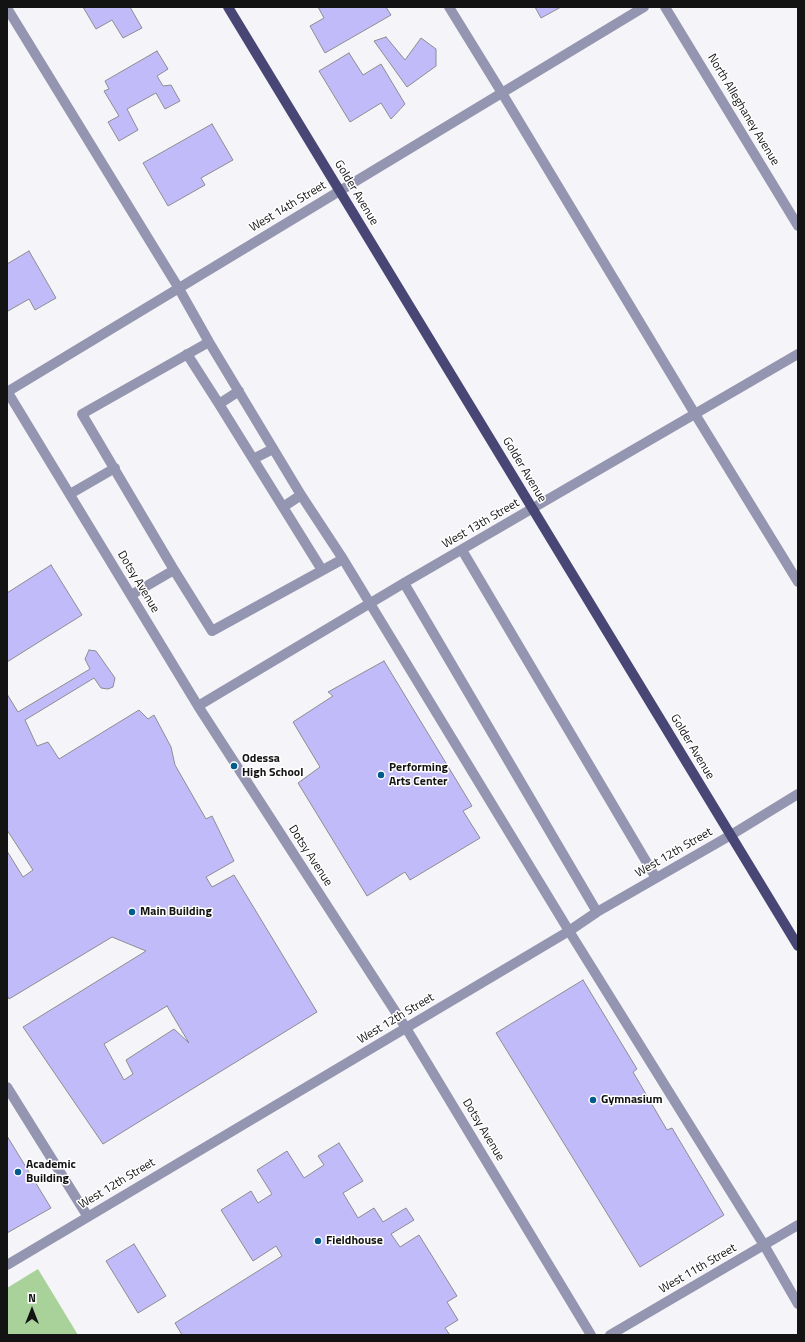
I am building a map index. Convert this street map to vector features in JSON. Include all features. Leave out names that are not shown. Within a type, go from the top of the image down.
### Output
[{"type":"main road","name":"Golder Avenue","points":[[228,7],[798,946]]},
{"type":"street","points":[[449,7],[502,92],[695,414],[798,582]]},
{"type":"street","name":"West 14th Street","points":[[7,391],[644,7]]},
{"type":"street","name":"North Alleghaney Avenue","points":[[665,7],[798,226]]},
{"type":"street","points":[[7,8],[178,287],[209,342],[301,495],[343,559],[569,931],[764,1245],[798,1304]]},
{"type":"street","points":[[209,342],[82,414],[174,570],[212,631],[343,559]]},
{"type":"street","points":[[186,354],[219,404],[322,570]]},
{"type":"street","name":"West 13th Street","points":[[198,706],[404,583],[798,354]]},
{"type":"street","name":"Dotsy Avenue","points":[[7,391],[198,706],[406,1028],[591,1335]]},
{"type":"street","points":[[219,404],[239,391]]},
{"type":"street","points":[[253,459],[273,449]]},
{"type":"street","points":[[70,494],[115,468]]},
{"type":"street","points":[[283,507],[301,495]]},
{"type":"street","points":[[462,550],[656,878]]},
{"type":"street","points":[[131,595],[174,570]]},
{"type":"street","points":[[404,583],[597,912]]},
{"type":"street","name":"West 12th Street","points":[[7,1265],[569,931],[597,912],[731,835],[798,794]]},
{"type":"street","points":[[7,1087],[88,1217]]},
{"type":"street","name":"West 11th Street","points":[[610,1335],[798,1225]]},
{"type":"green space","points":[[38,1269],[78,1335],[7,1335],[7,1288]]},
{"type":"building","points":[[83,7],[130,7],[142,28],[123,38],[112,20],[96,29]]},
{"type":"building","points":[[318,7],[386,7],[391,15],[325,53],[310,26],[324,18]]},
{"type":"building","points":[[535,7],[561,7],[541,18]]},
{"type":"building","points":[[386,37],[405,60],[421,38],[436,49],[436,66],[407,87],[374,41]]},
{"type":"building","points":[[157,51],[168,69],[157,76],[163,86],[171,85],[180,101],[165,109],[156,93],[127,109],[138,130],[119,141],[108,122],[119,116],[104,91],[109,89],[105,81]]},
{"type":"building","points":[[349,53],[363,75],[381,64],[405,104],[391,119],[381,103],[350,122],[319,71]]},
{"type":"building","points":[[212,124],[233,160],[201,178],[205,185],[168,206],[143,163]]},
{"type":"building","points":[[29,251],[56,298],[35,310],[29,299],[8,311],[7,264]]},
{"type":"building","points":[[51,565],[82,615],[7,662],[7,593]]},
{"type":"building","name":"Main Building","points":[[89,650],[96,651],[115,678],[113,687],[108,689],[101,688],[94,678],[25,720],[37,746],[48,742],[59,759],[139,710],[148,719],[154,715],[171,747],[175,765],[206,819],[212,816],[234,861],[206,877],[212,887],[234,875],[317,1012],[103,1144],[23,1027],[146,951],[112,937],[9,999],[7,995],[7,851],[23,877],[33,870],[7,830],[7,694],[18,712],[90,669],[85,659]],"holes":[[[167,1006],[189,1043],[174,1029],[126,1060],[133,1074],[124,1080],[104,1044]]]},
{"type":"building","name":"Performing Arts Center","points":[[384,661],[472,806],[463,811],[480,838],[410,880],[405,872],[367,896],[298,783],[320,767],[293,722],[333,696],[328,692]]},
{"type":"building","name":"Gymnasium","points":[[583,980],[637,1069],[633,1072],[667,1130],[672,1128],[724,1215],[640,1267],[496,1033]]},
{"type":"building","name":"Academic Building","points":[[7,1136],[51,1208],[7,1233]]},
{"type":"building","name":"Fieldhouse","points":[[339,1143],[363,1181],[343,1193],[358,1218],[374,1208],[383,1222],[406,1208],[414,1220],[391,1234],[400,1247],[419,1235],[457,1296],[447,1302],[458,1320],[445,1328],[450,1335],[182,1335],[175,1323],[282,1256],[276,1246],[253,1261],[221,1210],[251,1191],[258,1203],[272,1194],[257,1170],[287,1151],[304,1178],[324,1165],[318,1156]]},
{"type":"building","points":[[134,1244],[166,1296],[138,1313],[106,1261]]},
{"type":"place","name":"Odessa High School","points":[[234,766]]},
{"type":"place","name":"Performing Arts Center","points":[[381,775]]},
{"type":"place","name":"Main Building","points":[[132,912]]},
{"type":"place","name":"Gymnasium","points":[[593,1100]]},
{"type":"place","name":"Academic Building","points":[[18,1172]]},
{"type":"place","name":"Fieldhouse","points":[[318,1241]]}]
